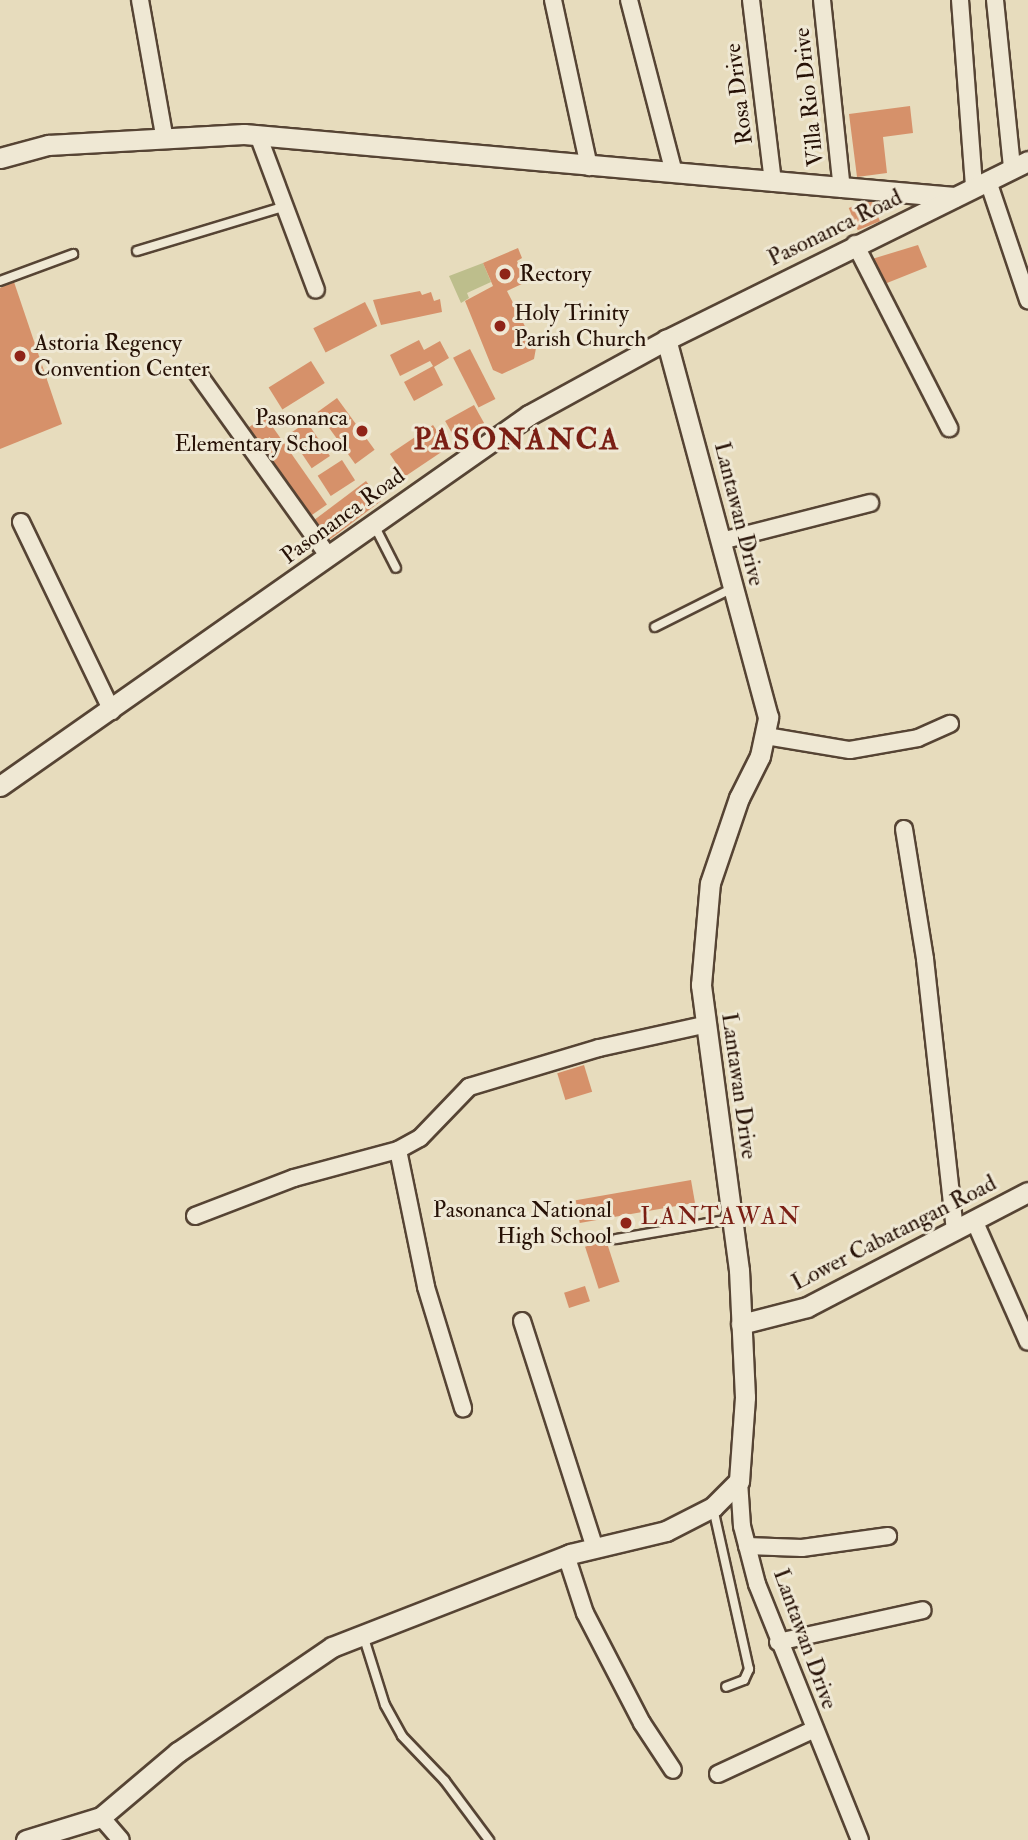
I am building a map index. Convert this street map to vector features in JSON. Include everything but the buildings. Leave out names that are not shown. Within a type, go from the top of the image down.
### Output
[{"type":"street","points":[[140,0],[164,135]]},
{"type":"street","points":[[553,0],[589,167]]},
{"type":"street","points":[[629,0],[674,173]]},
{"type":"street","name":"Rosa Drive","points":[[751,0],[773,183]]},
{"type":"street","name":"Villa Rio Drive","points":[[822,0],[842,189]]},
{"type":"street","points":[[960,0],[981,184],[1028,300]]},
{"type":"street","points":[[995,0],[1020,165]]},
{"type":"street","name":"Pasonanca Road","points":[[0,158],[48,145],[164,135],[258,135],[589,167],[955,197]]},
{"type":"street","points":[[258,135],[283,208],[316,290]]},
{"type":"street","name":"Pasonanca Road","points":[[0,786],[112,712],[521,420],[666,340],[855,244],[1020,165]]},
{"type":"street","points":[[855,244],[949,428]]},
{"type":"street","name":"Lantawan Drive","points":[[666,340],[768,717],[766,736],[738,797],[710,883],[701,985],[704,1025],[733,1218],[745,1398],[739,1481],[747,1546],[778,1642],[860,1840]]},
{"type":"street","points":[[198,374],[329,557]]},
{"type":"street","points":[[721,541],[870,503]]},
{"type":"street","points":[[21,522],[112,712]]},
{"type":"street","points":[[766,736],[850,750],[918,738],[950,724]]},
{"type":"street","points":[[904,828],[930,994],[955,1231]]},
{"type":"street","points":[[195,1216],[294,1178],[398,1150],[420,1138],[469,1087],[598,1048],[704,1025]]},
{"type":"street","points":[[398,1150],[426,1287],[463,1408]]},
{"type":"street","name":"Lower Cabatangan Road","points":[[741,1324],[807,1307],[1028,1192]]},
{"type":"street","points":[[974,1220],[1028,1342]]},
{"type":"street","points":[[522,1321],[595,1548]]},
{"type":"street","points":[[26,1840],[101,1816],[178,1752],[299,1667],[363,1635],[566,1555],[666,1531],[713,1507],[739,1481]]},
{"type":"street","points":[[747,1546],[802,1548],[888,1536]]},
{"type":"street","points":[[566,1555],[585,1613],[642,1723],[673,1770]]},
{"type":"street","points":[[778,1642],[923,1611]]},
{"type":"street","points":[[718,1774],[813,1730]]},
{"type":"street","points":[[101,1816],[121,1840]]},
{"type":"lane","points":[[137,251],[283,208]]},
{"type":"lane","points":[[0,281],[73,254]]},
{"type":"lane","points":[[374,525],[396,568]]},
{"type":"lane","points":[[655,627],[733,588]]},
{"type":"lane","points":[[616,1239],[733,1218]]},
{"type":"lane","points":[[713,1507],[749,1669],[744,1680],[726,1687]]},
{"type":"lane","points":[[363,1635],[385,1705],[402,1736],[445,1781],[489,1840]]},
{"type":"green space","points":[[483,263],[491,282],[467,293],[469,298],[461,303],[449,276]]},
{"type":"place","name":"Rectory","points":[[505,274]]},
{"type":"place","name":"Holy Trinity Parish Church","points":[[500,326]]},
{"type":"place","name":"Astoria Regency Convention Center","points":[[20,356]]},
{"type":"place","name":"Pasonanca Elementary School","points":[[362,431]]},
{"type":"place","name":"Pasonanca National High School","points":[[626,1223]]},
{"type":"district","name":"PASONANCA","points":[[517,440]]},
{"type":"district","name":"LANTAWAN","points":[[721,1217]]}]
